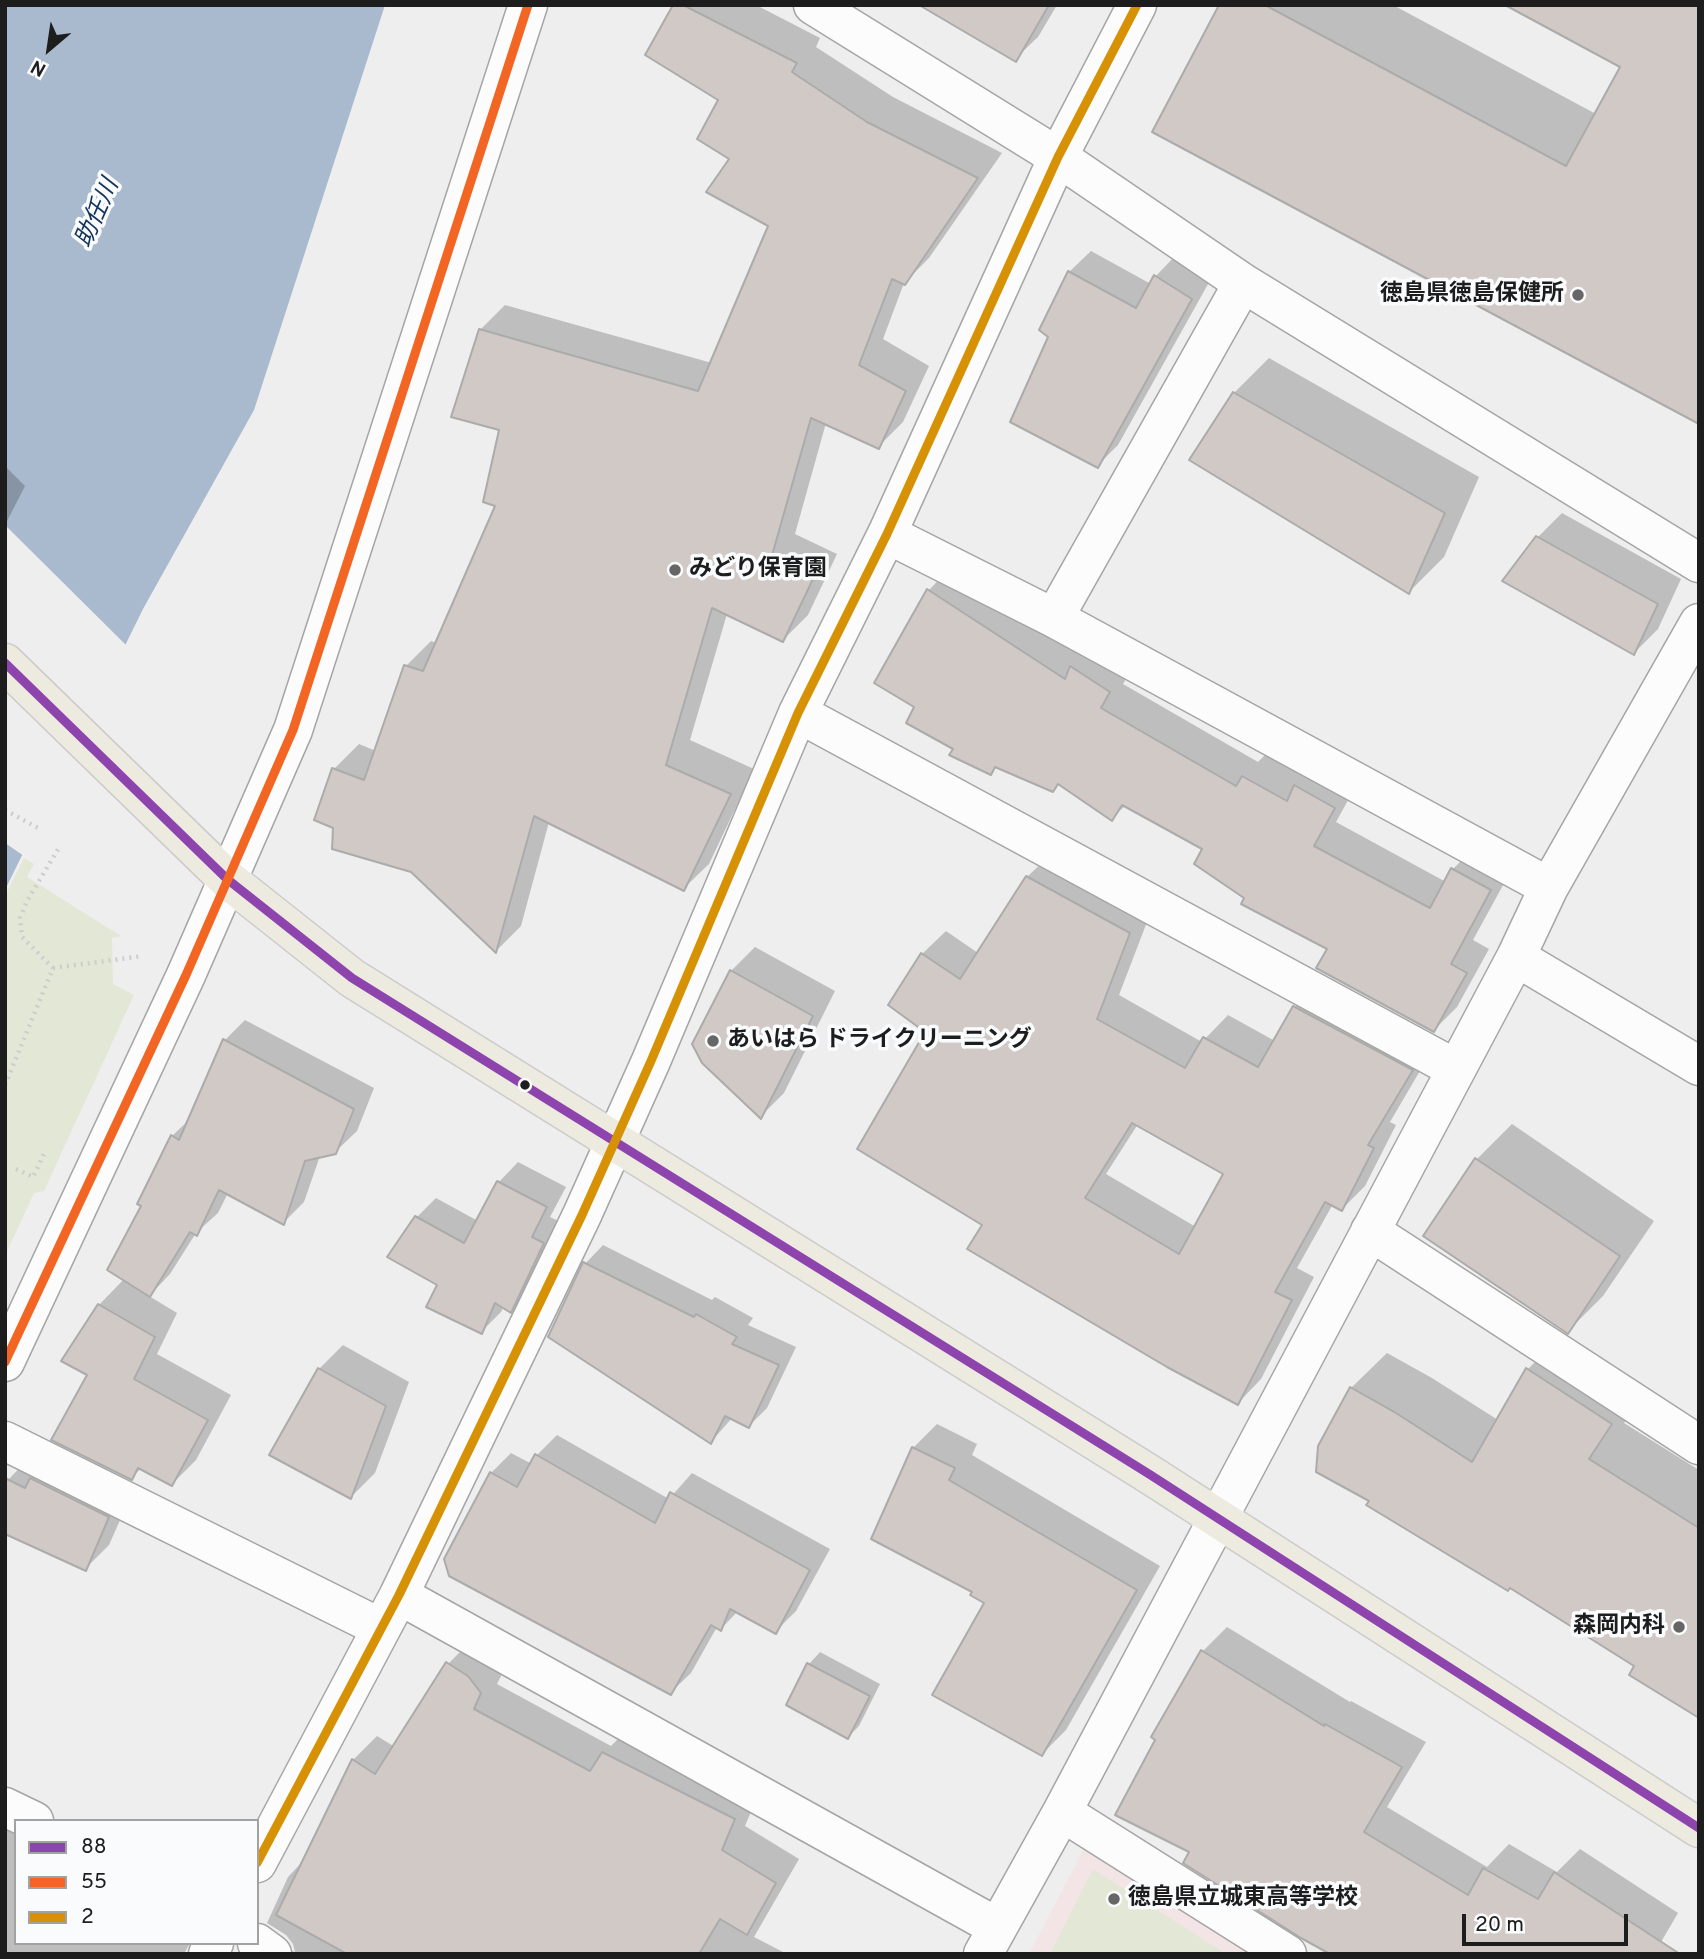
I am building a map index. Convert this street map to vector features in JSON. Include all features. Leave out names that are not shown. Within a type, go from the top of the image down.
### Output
[{"type":"main road","points":[[5,663],[227,879],[352,978],[1218,1519],[1699,1828]]},
{"type":"street","points":[[5,1362],[186,975],[293,730],[528,5]]},
{"type":"street","points":[[813,5],[1058,157],[1243,283],[1699,564]]},
{"type":"street","points":[[259,1859],[398,1595],[616,1141],[798,713],[887,534],[1058,157],[1136,5]]},
{"type":"street","points":[[1055,618],[1243,283]]},
{"type":"street","points":[[887,534],[1055,618],[1549,887]]},
{"type":"street","points":[[398,1595],[990,1940],[1062,1812],[1218,1519],[1516,957],[1549,887],[1699,622]]},
{"type":"street","points":[[798,713],[1456,1069]]},
{"type":"street","points":[[1516,957],[1699,1066]]},
{"type":"street","points":[[1370,1231],[1699,1445]]},
{"type":"street","points":[[5,1441],[381,1628]]},
{"type":"street","points":[[5,1807],[30,1819]]},
{"type":"street","points":[[1062,1812],[1287,1954]]},
{"type":"path","points":[[5,810],[40,829]]},
{"type":"path","points":[[53,968],[22,937],[20,918],[27,901],[60,846]]},
{"type":"path","points":[[53,968],[113,960]]},
{"type":"path","points":[[5,1085],[53,968]]},
{"type":"shaded area","name":"徳島県立城東高等学校","points":[[1086,1845],[1254,1954],[1029,1954]]},
{"type":"green space","points":[[24,858],[34,864],[27,877],[121,936],[112,938],[113,984],[134,995],[44,1191],[34,1193],[5,1256],[5,896]]},
{"type":"green space","name":"徳島県立城東高等学校","points":[[1093,1869],[1226,1954],[1050,1954]]},
{"type":"water","name":"助任川","points":[[5,5],[385,5],[254,410],[143,609],[5,890]]},
{"type":"pier","points":[[5,525],[128,647],[24,856],[5,843]]},
{"type":"building","points":[[673,5],[683,5],[797,63],[792,72],[867,122],[978,178],[905,285],[892,279],[859,365],[906,391],[879,449],[811,418],[771,559],[813,579],[783,642],[712,608],[666,765],[731,794],[684,891],[534,816],[496,953],[411,872],[332,849],[333,828],[314,820],[332,768],[364,780],[404,665],[423,671],[495,506],[483,502],[499,430],[451,417],[479,329],[698,391],[768,226],[706,192],[729,159],[697,139],[718,100],[645,55]]},
{"type":"building","points":[[919,5],[1049,5],[1016,62]]},
{"type":"building","name":"徳島県徳島保健所","points":[[1219,5],[1265,5],[1566,166],[1620,67],[1505,5],[1699,5],[1699,424],[1152,132]]},
{"type":"building","points":[[1068,271],[1136,308],[1154,275],[1192,299],[1098,468],[1010,422],[1048,337],[1039,330]]},
{"type":"building","points":[[1233,392],[1445,513],[1409,594],[1189,460]]},
{"type":"building","points":[[1536,536],[1658,604],[1634,655],[1502,581]]},
{"type":"building","points":[[927,589],[1065,679],[1070,666],[1110,692],[1101,708],[1236,786],[1242,776],[1287,801],[1294,785],[1335,808],[1314,846],[1430,908],[1451,868],[1491,890],[1451,964],[1467,973],[1434,1032],[1316,968],[1327,949],[1241,904],[1244,898],[1194,864],[1202,849],[1122,805],[1112,821],[1058,784],[1053,792],[995,767],[991,775],[949,755],[953,749],[906,723],[914,707],[874,683]]},
{"type":"building","points":[[1026,876],[1130,933],[1097,1019],[1185,1068],[1203,1037],[1258,1067],[1293,1006],[1413,1070],[1368,1145],[1374,1148],[1342,1211],[1325,1202],[1275,1292],[1292,1300],[1238,1405],[1167,1367],[967,1249],[982,1225],[857,1149],[925,1032],[888,1005],[921,953],[960,979]],"holes":[[[1132,1123],[1223,1174],[1179,1254],[1085,1198]]]},
{"type":"building","points":[[730,970],[813,1016],[761,1119],[702,1063],[692,1044]]},
{"type":"building","points":[[223,1039],[354,1109],[336,1154],[305,1161],[284,1225],[219,1190],[197,1236],[190,1232],[150,1297],[107,1270],[141,1206],[137,1204],[171,1135],[179,1140]]},
{"type":"building","points":[[1475,1158],[1620,1256],[1568,1334],[1423,1236]]},
{"type":"building","points":[[497,1181],[547,1207],[532,1237],[544,1243],[511,1313],[495,1303],[482,1334],[426,1307],[437,1285],[387,1257],[415,1216],[464,1243]]},
{"type":"building","points":[[583,1262],[694,1317],[696,1314],[737,1337],[732,1344],[779,1365],[749,1428],[725,1416],[711,1444],[548,1337]]},
{"type":"building","points":[[98,1304],[155,1337],[134,1379],[208,1420],[172,1486],[138,1468],[132,1480],[51,1440],[87,1375],[61,1361]]},
{"type":"building","points":[[318,1368],[386,1406],[351,1499],[269,1455]]},
{"type":"building","points":[[1526,1368],[1612,1424],[1589,1459],[1699,1528],[1699,1718],[1629,1675],[1634,1666],[1510,1588],[1508,1591],[1366,1505],[1369,1501],[1316,1472],[1318,1446],[1350,1387],[1472,1462]]},
{"type":"building","points":[[912,1447],[955,1468],[949,1480],[1137,1590],[1042,1756],[932,1695],[984,1603],[970,1595],[972,1592],[871,1539]]},
{"type":"building","points":[[535,1454],[655,1523],[670,1492],[810,1570],[776,1634],[730,1609],[721,1631],[711,1625],[671,1695],[449,1576],[444,1559],[490,1472],[517,1487]]},
{"type":"building","points":[[5,1478],[25,1488],[30,1478],[109,1517],[86,1571],[5,1534]]},
{"type":"building","points":[[1201,1650],[1324,1726],[1325,1724],[1402,1767],[1364,1832],[1468,1895],[1483,1868],[1538,1899],[1554,1872],[1680,1954],[1330,1954],[1301,1938],[1183,1863],[1189,1852],[1115,1815],[1155,1740],[1151,1737]]},
{"type":"building","points":[[446,1662],[468,1676],[481,1693],[474,1709],[590,1771],[602,1752],[735,1819],[722,1850],[776,1883],[747,1935],[720,1919],[699,1954],[347,1954],[276,1915],[352,1759],[375,1774]]},
{"type":"building","points":[[807,1663],[870,1696],[848,1739],[786,1705]]},
{"type":"transit line","name":"55","points":[[5,1362],[186,975],[293,730],[528,5]]},
{"type":"transit line","name":"2","points":[[259,1859],[399,1595],[582,1215],[651,1061],[798,713],[887,534],[1058,157],[1137,5]]},
{"type":"transit line","name":"88","points":[[5,663],[227,879],[352,978],[1149,1474],[1699,1828]]},
{"type":"place","name":"徳島県徳島保健所","points":[[1578,295]]},
{"type":"place","name":"みどり保育園","points":[[675,570]]},
{"type":"place","name":"あいはら ドライクリーニング","points":[[713,1041]]},
{"type":"place","name":"森岡内科","points":[[1679,1627]]},
{"type":"place","name":"徳島県立城東高等学校","points":[[1114,1899]]}]
